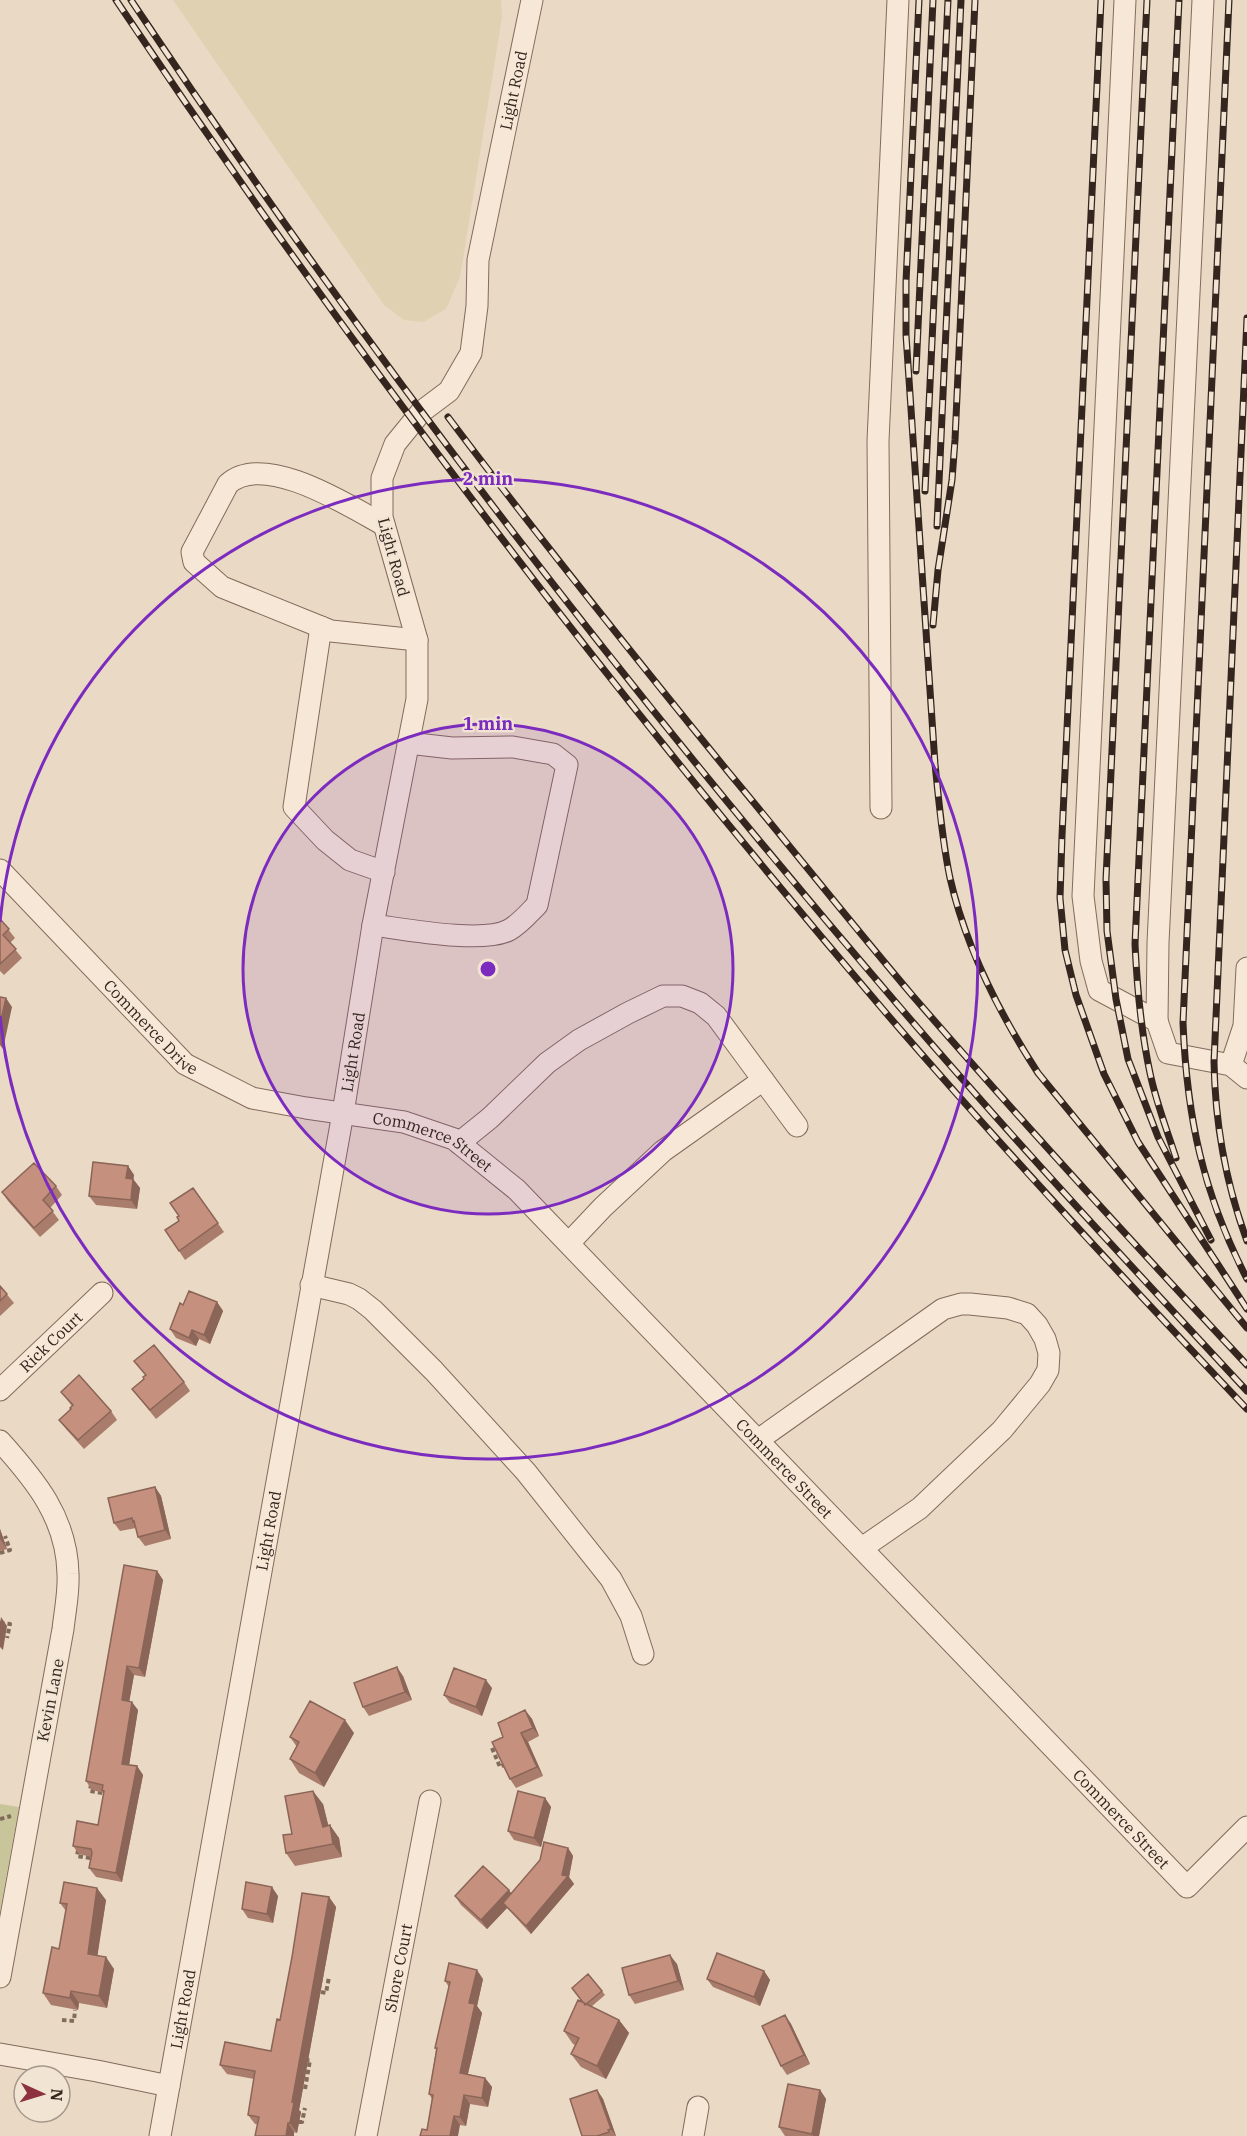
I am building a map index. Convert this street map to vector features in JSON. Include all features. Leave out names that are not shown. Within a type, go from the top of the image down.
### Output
[{"type":"street","name":"Light Road","points":[[160,2136],[343,1113],[373,925],[417,699],[417,640],[382,517],[382,478],[395,444],[421,412],[449,391],[471,353],[477,306],[478,260],[532,0]]},
{"type":"street","points":[[881,808],[878,441],[898,0]]},
{"type":"street","points":[[1125,0],[1083,896],[1091,961],[1099,990],[1157,1021]]},
{"type":"street","points":[[1203,0],[1160,919],[1157,1021],[1168,1053],[1239,1072],[1247,968]]},
{"type":"street","points":[[384,525],[314,488],[267,474],[254,473],[236,477],[228,484],[192,552],[194,562],[222,587],[331,631],[417,640]]},
{"type":"street","points":[[321,627],[294,807],[325,840],[350,860],[384,872]]},
{"type":"street","points":[[373,925],[468,937],[507,931],[522,921],[537,905],[567,765],[553,754],[513,747],[452,748],[408,743]]},
{"type":"street","name":"Commerce Drive","points":[[0,870],[185,1064],[252,1098],[343,1113]]},
{"type":"street","points":[[459,1143],[490,1118],[547,1063],[579,1040],[663,996],[682,996],[700,1003],[716,1016],[797,1126]]},
{"type":"street","points":[[569,1243],[603,1207],[663,1151],[763,1080]]},
{"type":"street","name":"Commerce Street","points":[[343,1113],[404,1122],[454,1139],[518,1190],[1187,1887],[1247,1827]]},
{"type":"street","points":[[311,1285],[336,1290],[359,1299],[373,1310],[434,1371],[526,1472],[611,1579],[631,1616],[643,1654]]},
{"type":"street","name":"Rick Court","points":[[0,1390],[102,1293]]},
{"type":"street","points":[[758,1440],[943,1309],[970,1304],[1008,1308],[1028,1314],[1037,1324],[1049,1353],[1048,1370],[1040,1384],[1002,1430],[920,1508],[862,1548]]},
{"type":"street","name":"Kevin Lane","points":[[0,1441],[32,1476],[50,1504],[62,1534],[68,1573],[63,1629],[0,1977]]},
{"type":"street","name":"Shore Court","points":[[366,2136],[430,1801]]},
{"type":"street","points":[[0,2055],[169,2085]]},
{"type":"street","points":[[693,2136],[698,2107]]},
{"type":"path","points":[[0,1553],[10,1550],[5,1536]]},
{"type":"path","points":[[0,1623],[10,1624],[7,1638]]},
{"type":"path","points":[[492,1748],[500,1767],[504,1765]]},
{"type":"path","points":[[92,1778],[90,1791],[109,1794]]},
{"type":"path","points":[[79,1842],[77,1856],[97,1859]]},
{"type":"path","points":[[321,1992],[326,1993],[329,1977]]},
{"type":"path","points":[[62,2020],[74,2021],[75,2010]]},
{"type":"path","points":[[305,2089],[310,2060],[308,2060]]},
{"type":"path","points":[[299,2122],[302,2122],[305,2108]]},
{"type":"shaded area","points":[[173,0],[501,0],[502,17],[460,277],[446,309],[423,322],[404,320],[384,305]]},
{"type":"shaded area","points":[[0,1804],[19,1807],[0,1911]]},
{"type":"building","points":[[0,919],[9,929],[3,935],[16,949],[0,964]]},
{"type":"building","points":[[0,997],[6,998],[0,1024]]},
{"type":"building","points":[[93,1162],[128,1166],[126,1178],[133,1179],[131,1200],[89,1196]]},
{"type":"building","points":[[34,1163],[56,1186],[43,1200],[53,1211],[34,1228],[2,1192]]},
{"type":"building","points":[[193,1188],[218,1223],[179,1251],[165,1230],[179,1221],[177,1217],[179,1216],[170,1203]]},
{"type":"building","points":[[0,1286],[7,1294],[0,1301]]},
{"type":"building","points":[[189,1291],[217,1302],[204,1335],[192,1330],[189,1338],[170,1329],[180,1303],[183,1305]]},
{"type":"building","points":[[154,1345],[184,1382],[150,1410],[132,1389],[146,1375],[134,1361]]},
{"type":"building","points":[[79,1375],[111,1411],[78,1440],[59,1420],[73,1405],[61,1392]]},
{"type":"building","points":[[155,1487],[165,1530],[138,1537],[132,1518],[114,1523],[108,1498]]},
{"type":"building","points":[[124,1565],[157,1571],[139,1668],[127,1666],[122,1700],[132,1702],[122,1764],[137,1766],[116,1873],[89,1868],[91,1849],[73,1846],[77,1821],[98,1825],[103,1785],[86,1781]]},
{"type":"building","points":[[397,1667],[405,1692],[363,1707],[354,1683]]},
{"type":"building","points":[[454,1668],[486,1680],[476,1707],[444,1695]]},
{"type":"building","points":[[310,1701],[345,1720],[315,1773],[290,1759],[299,1742],[290,1737]]},
{"type":"building","points":[[525,1710],[533,1728],[521,1733],[537,1767],[510,1779],[492,1742],[503,1737],[498,1723]]},
{"type":"building","points":[[313,1791],[323,1827],[330,1825],[333,1844],[286,1853],[283,1835],[292,1834],[285,1796]]},
{"type":"building","points":[[518,1791],[545,1798],[534,1838],[508,1831]]},
{"type":"building","points":[[544,1842],[568,1848],[562,1875],[568,1876],[526,1926],[503,1903],[540,1860]]},
{"type":"building","points":[[483,1866],[509,1890],[481,1920],[455,1896]]},
{"type":"building","points":[[64,1882],[97,1888],[88,1954],[106,1957],[99,1996],[71,1991],[70,1998],[43,1993],[52,1947],[59,1949],[67,1904],[60,1903]]},
{"type":"building","points":[[246,1882],[272,1887],[267,1914],[242,1909]]},
{"type":"building","points":[[302,1893],[329,1897],[292,2102],[294,2103],[286,2136],[255,2136],[259,2117],[248,2115],[255,2071],[220,2065],[225,2042],[271,2051],[277,2019],[280,2020]]},
{"type":"building","points":[[717,1953],[764,1971],[754,1997],[707,1979]]},
{"type":"building","points":[[670,1955],[678,1981],[629,1995],[622,1968]]},
{"type":"building","points":[[449,1963],[477,1970],[469,2003],[475,2004],[460,2073],[485,2078],[482,2098],[464,2095],[460,2117],[454,2116],[450,2136],[420,2136],[422,2129],[427,2130],[433,2095],[429,2094],[437,2048],[435,2048],[450,1982],[445,1981]]},
{"type":"building","points":[[588,1974],[602,1991],[585,2005],[572,1988]]},
{"type":"building","points":[[578,2000],[619,2020],[597,2066],[571,2054],[579,2038],[564,2031]]},
{"type":"building","points":[[785,2015],[804,2055],[781,2066],[762,2026]]},
{"type":"building","points":[[788,2084],[820,2090],[812,2134],[779,2127]]},
{"type":"building","points":[[597,2090],[611,2129],[597,2136],[582,2136],[570,2099]]},
{"type":"railway","points":[[116,0],[297,262],[391,390],[486,518],[682,768],[783,891],[974,1114],[1247,1409]]},
{"type":"railway","points":[[131,0],[220,131],[404,388],[596,639],[796,884],[941,1054],[1071,1200],[1247,1391]]},
{"type":"railway","points":[[919,0],[906,282],[906,335],[935,764],[950,878],[965,930],[985,979],[1038,1073],[1247,1328]]},
{"type":"railway","points":[[916,371],[933,0]]},
{"type":"railway","points":[[925,491],[948,0]]},
{"type":"railway","points":[[937,526],[961,0]]},
{"type":"railway","points":[[933,625],[955,440],[975,0]]},
{"type":"railway","points":[[1101,0],[1062,836],[1060,898],[1065,950],[1076,995],[1104,1074],[1138,1142],[1247,1309]]},
{"type":"railway","points":[[1147,0],[1106,879],[1107,931],[1116,999],[1128,1059],[1158,1137],[1211,1240]]},
{"type":"railway","points":[[1176,1158],[1155,1095],[1147,1057],[1140,1009],[1135,944],[1179,0]]},
{"type":"railway","points":[[1229,0],[1183,1023],[1188,1091],[1200,1155],[1219,1216],[1247,1279]]},
{"type":"railway","points":[[1247,318],[1214,1062],[1223,1153],[1233,1197],[1247,1241]]},
{"type":"railway","points":[[448,417],[623,641],[912,995],[1078,1182],[1247,1365]]}]
